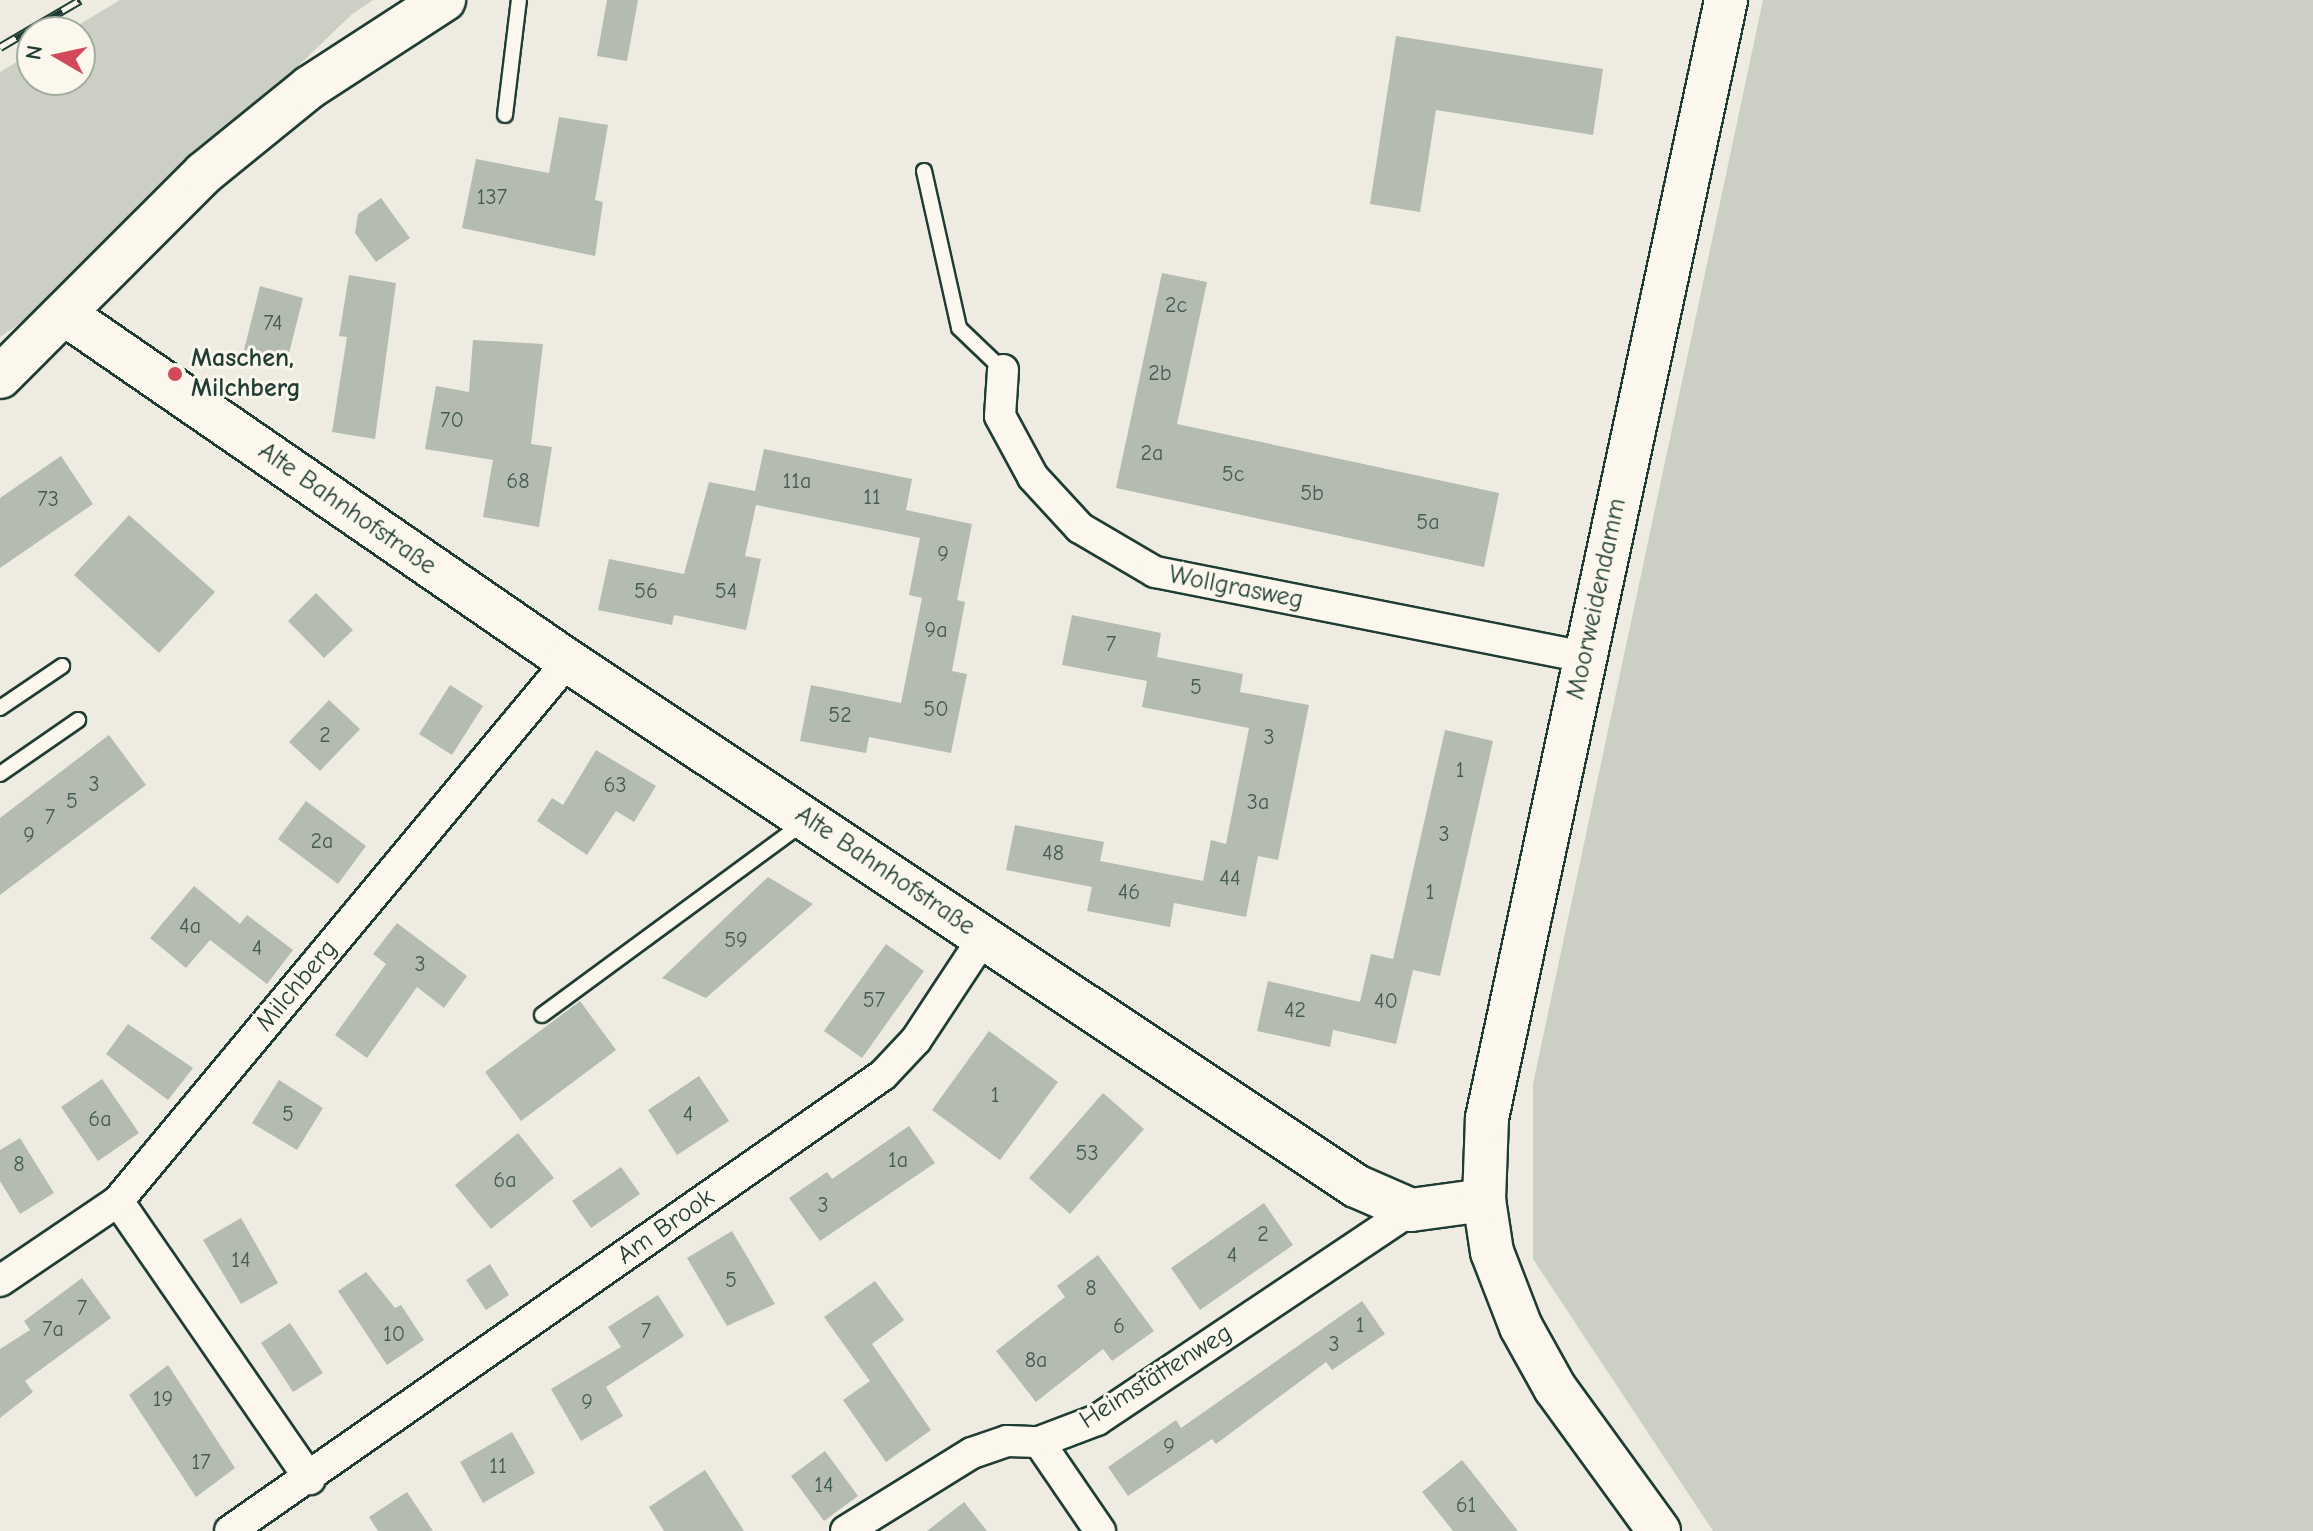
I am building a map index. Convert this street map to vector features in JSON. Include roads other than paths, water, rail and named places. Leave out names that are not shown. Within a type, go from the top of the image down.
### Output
[{"type":"street","points":[[0,377],[66,315],[160,215],[261,125],[444,0]]},
{"type":"street","name":"Moorweidendamm","points":[[1484,1200],[1487,1118],[1726,0]]},
{"type":"street","name":"Alte Bahnhofstraße","points":[[66,315],[568,661],[1356,1186],[1411,1210]]},
{"type":"street","name":"Wollgrasweg","points":[[1003,370],[1000,416],[1033,477],[1080,528],[1155,572],[1584,657]]},
{"type":"street","name":"Milchberg","points":[[0,1281],[118,1201],[568,661]]},
{"type":"street","name":"Am Brook","points":[[230,1531],[310,1479],[883,1075],[916,1040],[984,937]]},
{"type":"street","points":[[1411,1210],[1484,1200],[1492,1252],[1521,1327],[1555,1388],[1643,1525]]},
{"type":"street","points":[[118,1201],[310,1479]]},
{"type":"street","name":"Heimstättenweg","points":[[846,1531],[972,1453],[1007,1441],[1039,1442],[1097,1420],[1411,1210]]},
{"type":"street","points":[[1039,1442],[1100,1531]]},
{"type":"lane","points":[[505,115],[519,0]]},
{"type":"lane","points":[[924,171],[959,328],[1003,370]]},
{"type":"lane","points":[[0,708],[62,666]]},
{"type":"lane","points":[[0,774],[78,720]]},
{"type":"lane","points":[[542,1015],[808,820]]},
{"type":"railway","points":[[0,47],[80,0]]},
{"type":"place","name":"Maschen, Milchberg","points":[[175,374]]}]
